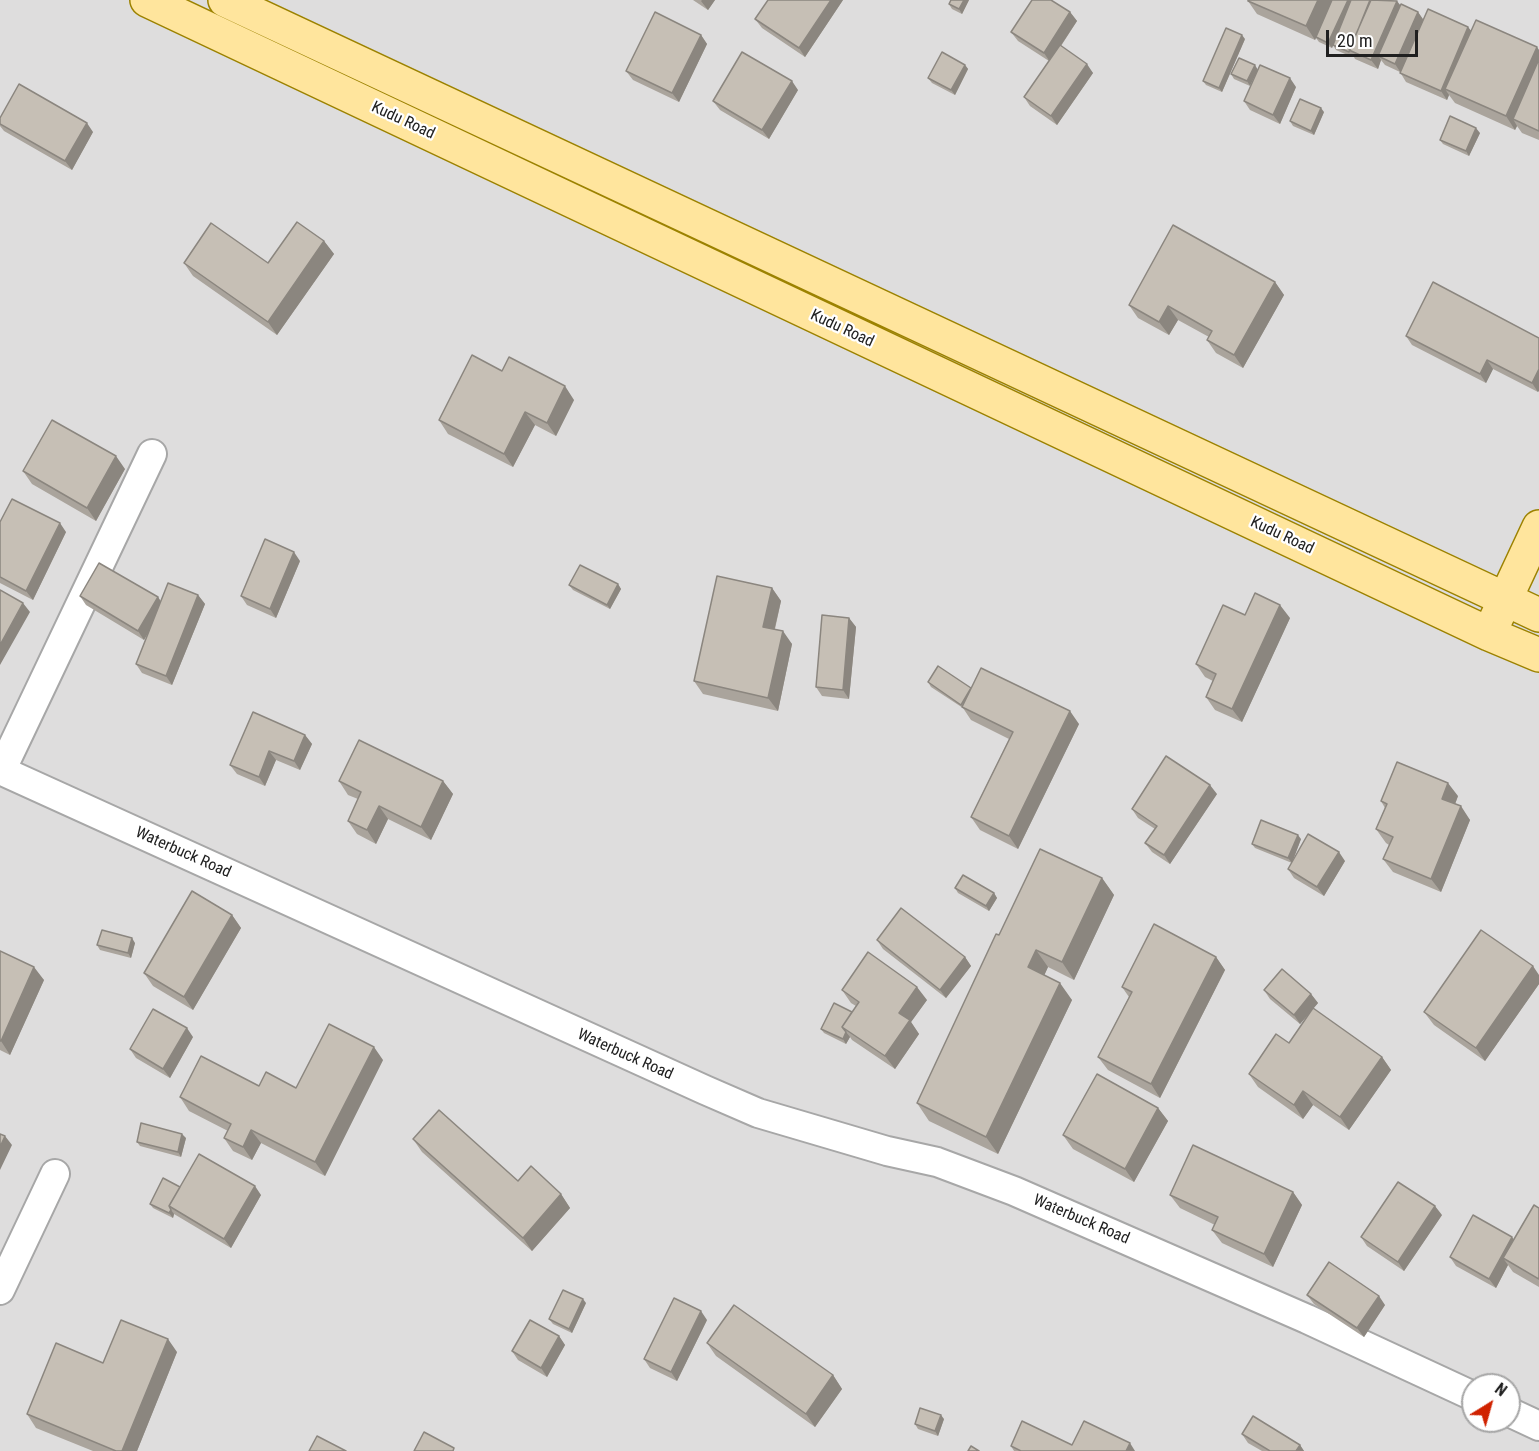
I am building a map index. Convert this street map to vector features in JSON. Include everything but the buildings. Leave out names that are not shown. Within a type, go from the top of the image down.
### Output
[{"type":"main road","name":"Kudu Road","points":[[147,0],[1515,645]]},
{"type":"main road","name":"Kudu Road","points":[[225,0],[1529,607]]},
{"type":"main road","points":[[1515,645],[1529,607],[1539,528]]},
{"type":"street","points":[[1,770],[152,454]]},
{"type":"street","name":"Waterbuck Road","points":[[1,770],[758,1113],[937,1162],[1089,1222],[1461,1391]]},
{"type":"street","points":[[0,1290],[55,1174]]},
{"type":"street","points":[[1521,1418],[1539,1426]]},
{"type":"shaded area","points":[[0,0],[1539,0],[1539,1451],[0,1451]]}]
